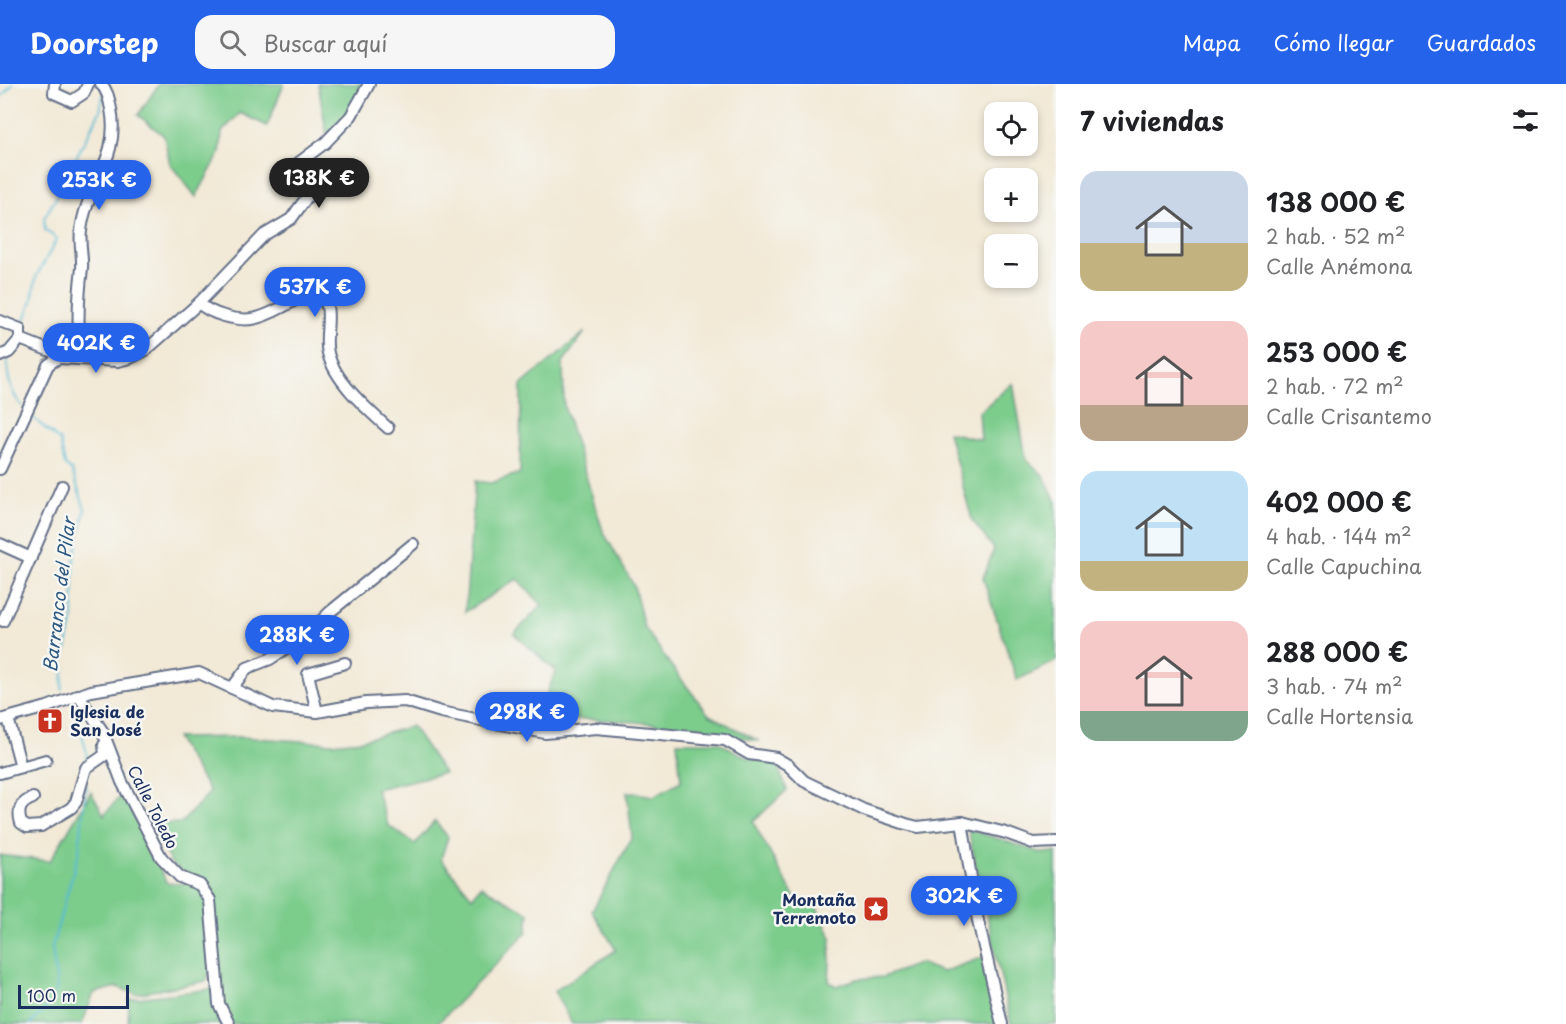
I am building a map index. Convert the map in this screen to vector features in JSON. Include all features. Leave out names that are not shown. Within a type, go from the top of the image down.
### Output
[{"type":"street","points":[[55,84],[54,93],[72,101],[84,93],[88,84]]},
{"type":"street","points":[[81,359],[78,337],[81,233],[85,208],[107,165],[114,138],[114,124],[106,89],[101,84]]},
{"type":"street","points":[[0,470],[43,373],[58,358],[118,361],[139,355],[199,303],[264,235],[291,219],[309,198],[310,190],[294,176],[293,167],[325,143],[351,116],[369,84]]},
{"type":"street","points":[[199,303],[210,312],[252,319],[303,297],[310,288],[318,292],[329,311],[326,345],[334,370],[347,388],[387,428]]},
{"type":"street","points":[[0,321],[20,329],[20,339],[6,354],[0,356]]},
{"type":"street","points":[[20,339],[53,352],[58,358]]},
{"type":"street","points":[[3,621],[62,486]]},
{"type":"street","points":[[0,544],[31,558]]},
{"type":"street","points":[[232,688],[247,668],[270,659],[310,632],[330,612],[413,544]]},
{"type":"street","points":[[317,712],[308,675],[345,663]]},
{"type":"street","points":[[21,767],[4,719],[47,707],[78,695],[199,673],[273,707],[317,712],[366,703],[405,700],[441,712],[545,733],[597,728],[725,740],[749,754],[776,758],[788,765],[804,781],[864,810],[918,827],[962,822],[1006,833],[1033,843],[1056,842]]},
{"type":"street","name":"Calle Toledo","points":[[78,695],[103,732],[122,782],[161,857],[180,877],[200,885],[210,900],[219,1004],[229,1024]]},
{"type":"street","points":[[33,798],[23,802],[20,807],[21,823],[27,827],[41,826],[71,808],[76,802],[86,768],[105,755],[103,732]]},
{"type":"street","points":[[0,773],[46,760]]},
{"type":"street","points":[[962,822],[978,921],[1002,1024]]},
{"type":"green space","points":[[159,84],[284,84],[267,126],[240,113],[222,132],[220,153],[196,197],[170,164],[164,136],[138,115]]},
{"type":"green space","points":[[318,84],[364,84],[355,103],[327,135]]},
{"type":"green space","points":[[585,332],[563,362],[564,406],[603,531],[634,586],[644,627],[672,667],[709,715],[759,741],[676,727],[620,721],[564,719],[536,721],[556,671],[514,634],[542,605],[517,579],[465,612],[475,481],[491,483],[520,473],[521,385]]},
{"type":"green space","points":[[1013,383],[1026,459],[1044,476],[1056,502],[1056,661],[1017,680],[983,578],[994,549],[972,520],[948,432],[981,440],[979,412]]},
{"type":"green space","points":[[412,726],[444,773],[376,789],[388,825],[415,844],[435,821],[448,837],[441,859],[472,897],[481,886],[529,913],[527,932],[437,1024],[128,1024],[129,999],[211,989],[219,1002],[207,901],[211,969],[206,981],[136,994],[117,987],[94,993],[82,1024],[0,1024],[0,855],[50,861],[91,792],[104,815],[123,793],[167,883],[199,884],[171,863],[149,824],[181,823],[210,792],[176,738],[239,737],[332,743],[362,740]]},
{"type":"green space","points":[[677,742],[718,742],[746,757],[777,764],[787,790],[753,822],[797,902],[814,902],[831,937],[829,982],[836,986],[857,979],[883,977],[920,963],[942,972],[984,957],[997,1024],[572,1024],[554,991],[616,950],[592,911],[632,837],[627,792],[654,796],[681,781]]},
{"type":"green space","points":[[968,829],[1042,853],[1056,852],[1056,1024],[1011,1024]]},
{"type":"waterway","points":[[0,98],[13,84]]},
{"type":"waterway","name":"Barranco del Pilar","points":[[23,325],[32,301],[36,277],[57,239],[45,230],[44,218],[62,188],[64,172],[75,160],[100,111],[103,95]]},
{"type":"waterway","name":"Barranco del Pilar","points":[[8,357],[10,383],[14,395],[22,406]]},
{"type":"waterway","name":"Barranco del Pilar","points":[[31,416],[60,441],[65,465],[72,471],[85,509],[74,559],[73,619],[64,658],[62,689]]},
{"type":"waterway","name":"Barranco del Pilar","points":[[75,706],[87,754],[86,763]]},
{"type":"waterway","name":"Barranco del Pilar","points":[[30,1024],[51,1003],[57,987],[52,947],[79,851],[86,784]]},
{"type":"place","name":"Iglesia de San José","points":[[50,721]]},
{"type":"place","name":"Montaña Terremoto","points":[[876,909]]}]
